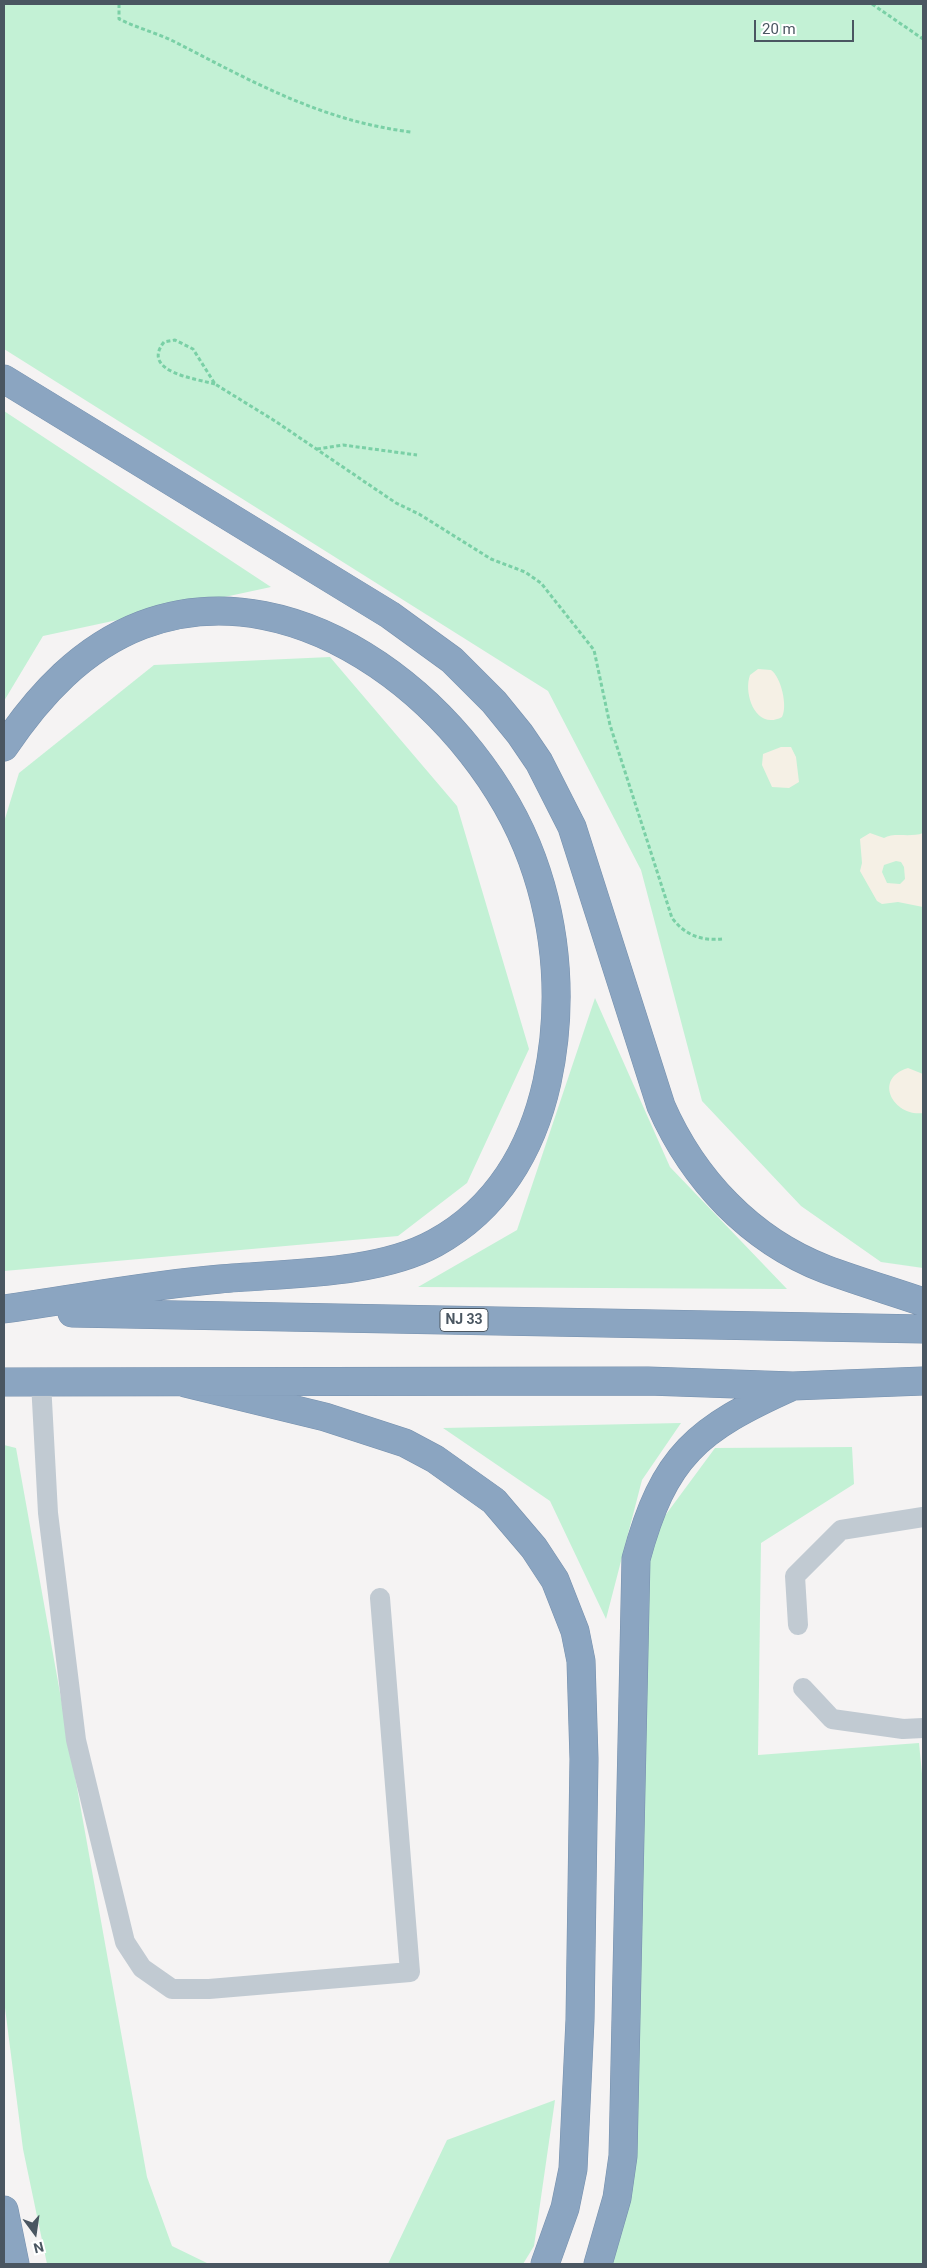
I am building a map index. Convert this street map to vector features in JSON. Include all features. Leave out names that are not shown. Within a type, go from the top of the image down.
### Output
[{"type":"highway","points":[[4,379],[390,615],[452,660],[494,702],[520,734],[539,762],[572,827],[661,1106],[672,1132],[695,1169],[727,1206],[770,1240],[824,1268],[923,1302]]},
{"type":"highway","points":[[4,747],[26,714],[61,677],[98,648],[145,624],[190,613],[237,612],[261,614],[328,636],[375,663],[421,698],[447,722],[484,769],[504,799],[532,858],[550,922],[557,993],[552,1058],[540,1115],[526,1146],[512,1171],[492,1199],[467,1223],[437,1242],[399,1258],[365,1265],[216,1279],[4,1311]]},
{"type":"highway","name":"NJ 33","points":[[4,1311],[923,1328]]},
{"type":"highway","points":[[4,1382],[648,1381],[793,1386],[923,1381]]},
{"type":"highway","points":[[185,1383],[326,1417],[405,1443],[436,1459],[494,1501],[534,1548],[555,1580],[575,1631],[581,1661],[584,1779],[580,2020],[572,2169],[565,2208],[545,2264]]},
{"type":"highway","points":[[598,2264],[617,2198],[624,2156],[636,1559],[646,1520],[659,1492],[671,1470],[688,1449],[720,1423],[746,1407],[793,1386]]},
{"type":"highway","points":[[4,2210],[15,2264]]},
{"type":"lane","points":[[41,1382],[48,1513],[76,1740],[125,1942],[142,1968],[172,1989],[209,1989],[410,1972],[380,1598]]},
{"type":"lane","points":[[798,1625],[795,1576],[841,1530],[923,1517]]},
{"type":"lane","points":[[803,1688],[832,1719],[903,1729],[923,1728]]},
{"type":"path","points":[[119,4],[119,19],[174,42],[274,93],[355,122],[411,132]]},
{"type":"path","points":[[872,4],[923,39]]},
{"type":"path","points":[[215,384],[193,348],[175,340],[164,342],[160,348],[159,358],[164,366],[173,374],[215,384],[317,449],[396,503],[419,514],[491,559],[525,572],[541,583],[594,650],[610,725],[672,918],[688,934],[700,939],[722,939]]},
{"type":"path","points":[[317,449],[343,445],[417,455]]},
{"type":"green space","points":[[4,4],[923,4],[923,1268],[881,1262],[801,1206],[702,1101],[641,870],[548,691],[4,349]]},
{"type":"green space","points":[[4,411],[271,587],[43,636],[4,701]]},
{"type":"green space","points":[[330,657],[457,806],[529,1049],[467,1183],[398,1236],[4,1271],[4,822],[19,773],[154,665]]},
{"type":"green space","points":[[595,998],[670,1167],[787,1289],[418,1287],[517,1230]]},
{"type":"green space","points":[[681,1423],[642,1480],[606,1619],[550,1501],[443,1428]]},
{"type":"green space","points":[[4,1445],[16,1448],[147,2177],[172,2246],[209,2264],[47,2264],[23,2149],[4,2000]]},
{"type":"green space","points":[[852,1447],[854,1484],[761,1543],[758,1755],[919,1743],[923,1784],[923,2264],[608,2264],[650,1536],[715,1448]]},
{"type":"green space","points":[[555,2100],[534,2246],[523,2264],[388,2264],[447,2140]]},
{"type":"sand","points":[[758,669],[771,670],[778,679],[784,699],[782,717],[773,720],[765,719],[759,715],[750,700],[748,683],[750,675]]},
{"type":"sand","points":[[781,747],[791,747],[796,757],[799,782],[789,788],[772,787],[762,765],[763,754]]},
{"type":"sand","points":[[870,833],[884,838],[892,835],[923,833],[923,907],[898,902],[882,904],[877,901],[860,871],[862,863],[860,839]],"holes":[[[896,861],[901,862],[904,867],[905,879],[900,884],[887,883],[882,872],[884,865]]]},
{"type":"sand","points":[[908,1068],[923,1074],[923,1113],[913,1113],[903,1109],[891,1096],[889,1088],[891,1080],[897,1073]]}]
